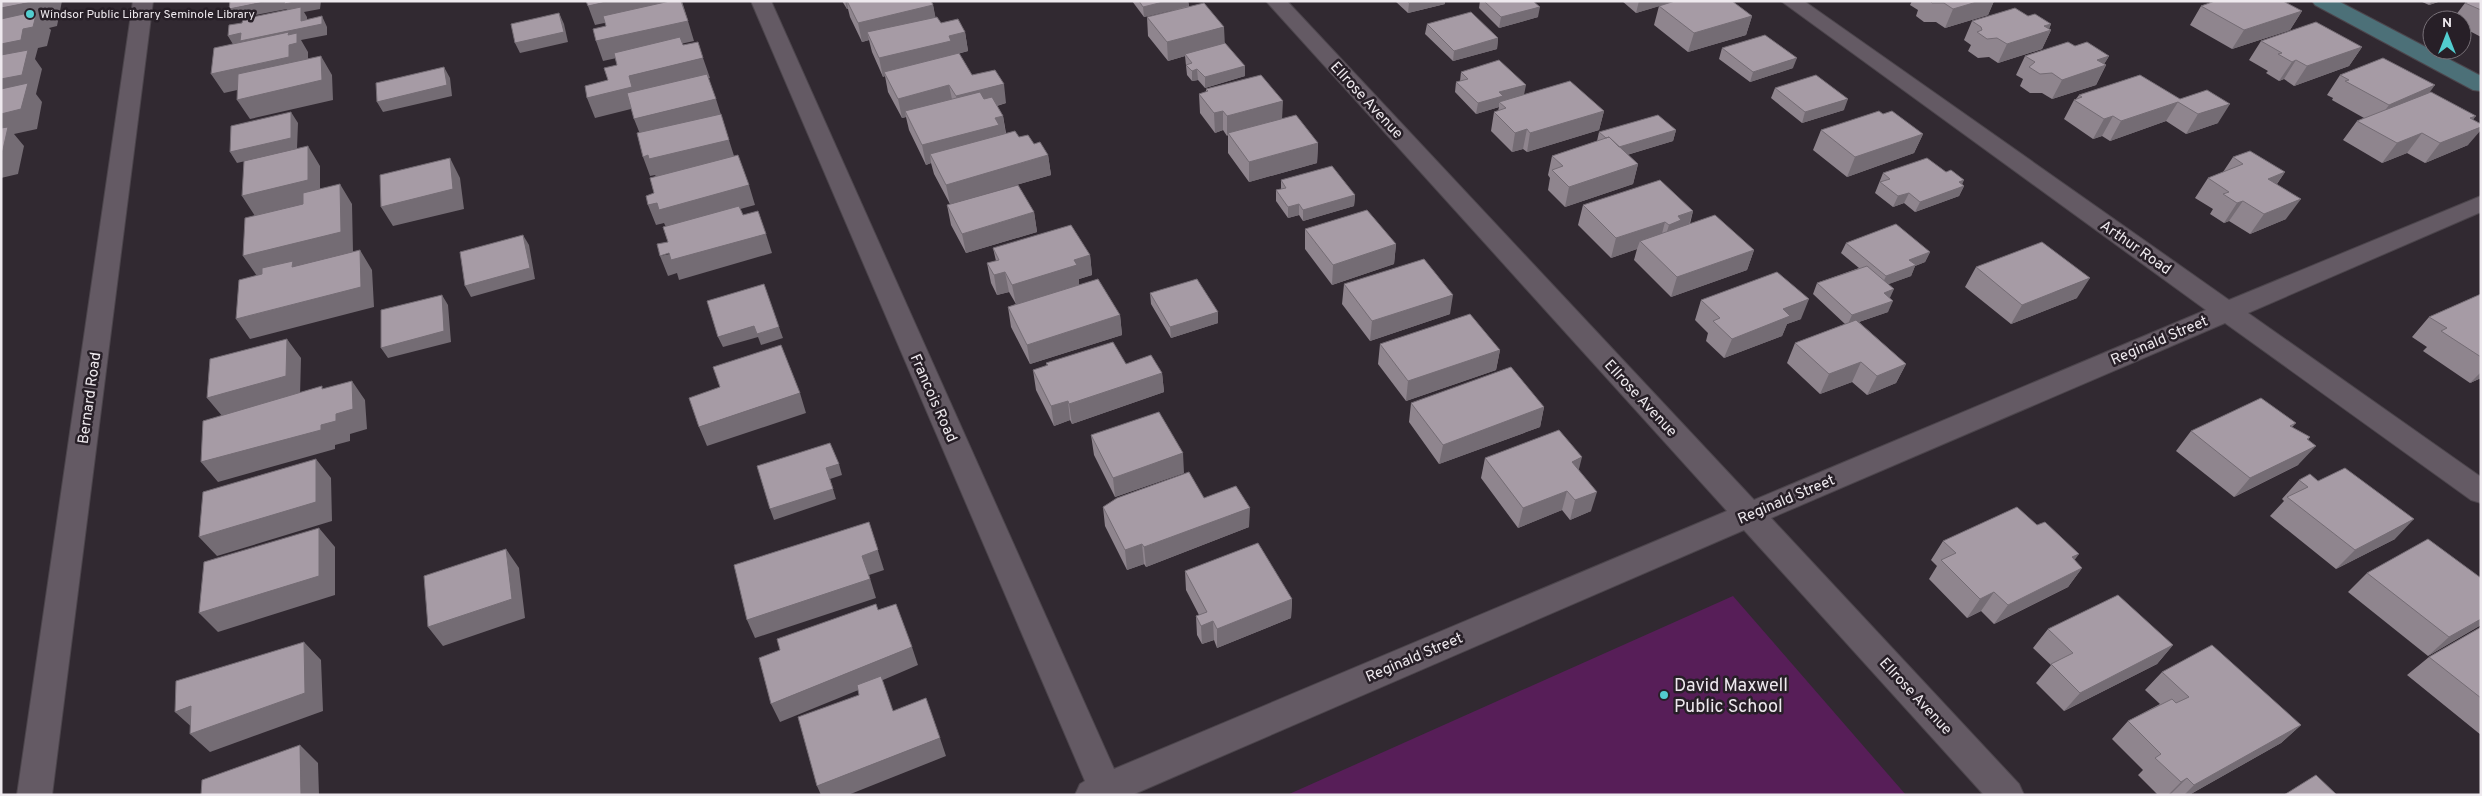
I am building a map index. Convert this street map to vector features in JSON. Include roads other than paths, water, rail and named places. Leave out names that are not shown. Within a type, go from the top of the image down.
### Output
[{"type":"street","name":"Bernard Road","points":[[34,795],[143,1]]},
{"type":"street","name":"Francois Road","points":[[760,1],[1102,793]]},
{"type":"street","name":"Ellrose Avenue","points":[[1276,1],[2007,795]]},
{"type":"street","name":"Arthur Road","points":[[1791,1],[2481,492]]},
{"type":"street","points":[[2322,1],[2481,85]]},
{"type":"street","name":"Reginald Street","points":[[1102,793],[2481,203]]},
{"type":"place","name":"Windsor Public Library Seminole Library","points":[[30,14]]},
{"type":"place","name":"David Maxwell Public School","points":[[1664,695]]}]
